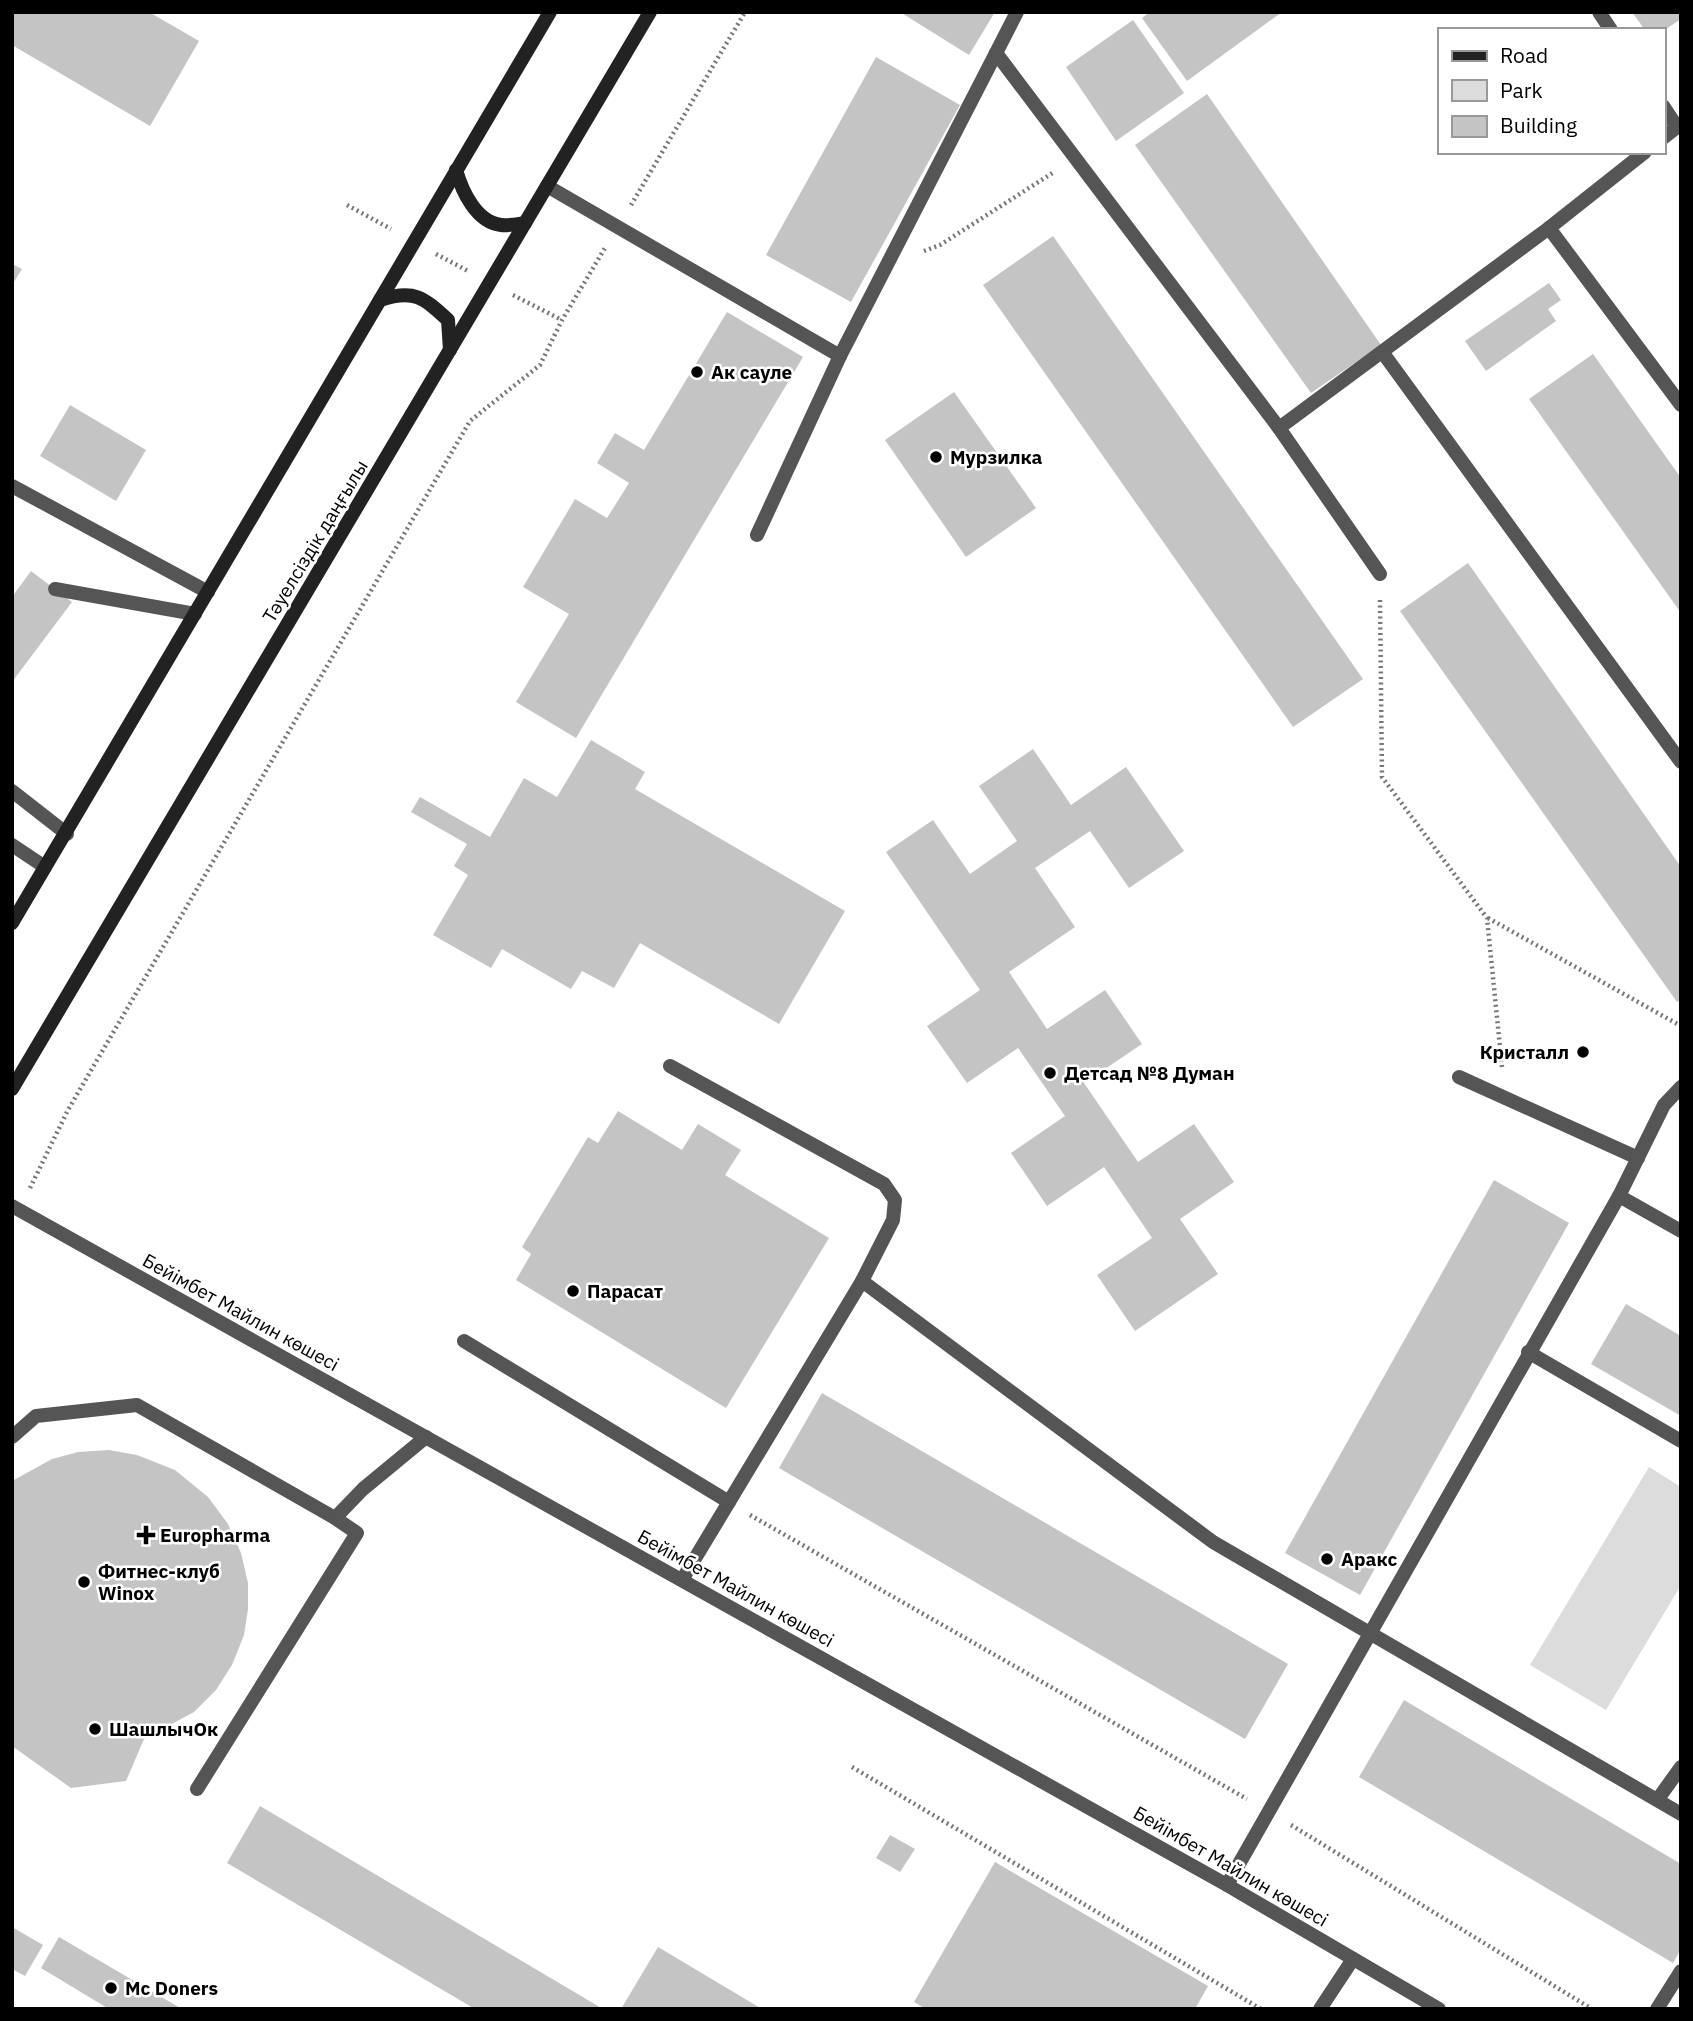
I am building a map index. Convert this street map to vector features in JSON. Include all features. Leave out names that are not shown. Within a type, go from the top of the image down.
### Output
[{"type":"main road","points":[[12,923],[550,12]]},
{"type":"main road","name":"Тәуелсіздік даңғылы","points":[[12,1089],[650,12]]},
{"type":"main road","points":[[456,170],[463,194],[480,212],[500,225],[525,223]]},
{"type":"main road","points":[[380,300],[401,293],[425,299],[448,320],[450,350]]},
{"type":"street","points":[[757,535],[840,356],[1017,12]]},
{"type":"street","points":[[1599,12],[1610,28]]},
{"type":"street","points":[[996,53],[1279,428],[1380,574]]},
{"type":"street","points":[[1665,108],[1679,126]]},
{"type":"street","points":[[1279,428],[1549,228],[1642,154]]},
{"type":"street","points":[[547,186],[840,356]]},
{"type":"street","points":[[1549,228],[1681,405]]},
{"type":"street","points":[[1383,353],[1681,762]]},
{"type":"street","points":[[12,486],[208,592]]},
{"type":"street","points":[[55,589],[195,614]]},
{"type":"street","points":[[12,791],[66,834]]},
{"type":"street","points":[[12,845],[45,867]]},
{"type":"street","points":[[670,1066],[884,1184],[895,1200],[893,1220],[862,1281],[682,1580]]},
{"type":"street","points":[[1459,1077],[1637,1158]]},
{"type":"street","points":[[1227,1885],[1619,1196],[1664,1105],[1681,1087]]},
{"type":"street","points":[[1619,1196],[1681,1231]]},
{"type":"street","name":"Бейімбет Майлин көшесі","points":[[16,1208],[1227,1885],[1439,2009]]},
{"type":"street","points":[[862,1281],[1213,1542],[1658,1798],[1681,1814]]},
{"type":"street","points":[[464,1341],[729,1502]]},
{"type":"street","points":[[1528,1352],[1681,1441]]},
{"type":"street","points":[[12,1437],[36,1416],[137,1405],[357,1533],[197,1789]]},
{"type":"street","points":[[335,1518],[363,1489],[426,1437]]},
{"type":"street","points":[[1658,1798],[1681,1767]]},
{"type":"street","points":[[1320,2009],[1353,1959]]},
{"type":"street","points":[[1657,2009],[1681,1971]]},
{"type":"path","points":[[16,1208],[68,1110],[470,421],[540,365],[562,320],[746,12]]},
{"type":"path","points":[[886,267],[940,245],[1075,158]]},
{"type":"path","points":[[346,205],[562,320]]},
{"type":"path","points":[[1380,574],[1382,777],[1487,918],[1681,1026]]},
{"type":"path","points":[[1487,918],[1505,1096]]},
{"type":"path","points":[[729,1502],[1269,1811],[1592,2009]]},
{"type":"path","points":[[852,1767],[1261,2009]]},
{"type":"green space","points":[[1649,1467],[1681,1487],[1681,1585],[1606,1710],[1530,1665]]},
{"type":"building","points":[[12,12],[149,12],[199,41],[150,126],[12,45]]},
{"type":"building","points":[[900,12],[995,12],[969,55]]},
{"type":"building","points":[[1150,12],[1282,12],[1187,81],[1142,18]]},
{"type":"building","points":[[1632,12],[1681,12],[1681,19],[1665,30],[1644,28]]},
{"type":"building","points":[[1133,20],[1184,93],[1116,141],[1066,67]]},
{"type":"building","points":[[876,57],[960,105],[851,302],[766,255]]},
{"type":"building","points":[[1207,94],[1381,345],[1311,393],[1135,145]]},
{"type":"building","points":[[1053,236],[1363,679],[1293,727],[983,285]]},
{"type":"building","points":[[12,264],[22,269],[12,285]]},
{"type":"building","points":[[1549,283],[1561,300],[1548,309],[1556,321],[1486,371],[1465,341]]},
{"type":"building","points":[[727,312],[803,357],[576,738],[516,702],[569,614],[523,587],[575,499],[607,518],[629,483],[597,463],[615,433],[644,450]]},
{"type":"building","points":[[1593,354],[1681,478],[1681,613],[1529,399]]},
{"type":"building","points":[[954,392],[1036,508],[966,557],[885,440]]},
{"type":"building","points":[[70,405],[146,450],[116,501],[40,456]]},
{"type":"building","points":[[1468,563],[1681,867],[1681,1000],[1677,1002],[1400,611]]},
{"type":"building","points":[[31,571],[72,602],[12,682],[12,597]]},
{"type":"building","points":[[591,740],[645,772],[635,789],[845,911],[779,1024],[640,943],[614,988],[582,971],[571,989],[502,949],[491,968],[433,935],[468,875],[454,866],[467,844],[411,812],[420,797],[490,837],[524,778],[557,797]]},
{"type":"building","points":[[1033,749],[1071,805],[1126,767],[1184,851],[1129,888],[1090,831],[1035,868],[1075,927],[1009,972],[1047,1029],[1105,990],[1142,1044],[1084,1083],[1138,1162],[1194,1124],[1234,1182],[1180,1219],[1218,1274],[1135,1331],[1097,1275],[1152,1238],[1104,1167],[1047,1206],[1011,1153],[1065,1116],[1018,1048],[967,1083],[927,1026],[980,990],[886,852],[933,820],[970,874],[1017,841],[979,786]]},
{"type":"building","points":[[618,1111],[682,1150],[698,1124],[741,1150],[725,1175],[829,1238],[726,1408],[516,1280],[531,1254],[522,1247],[588,1137],[598,1143]]},
{"type":"building","points":[[1494,1180],[1569,1223],[1360,1595],[1285,1553]]},
{"type":"building","points":[[1626,1304],[1681,1336],[1681,1416],[1591,1364]]},
{"type":"building","points":[[822,1393],[1288,1664],[1245,1739],[779,1468]]},
{"type":"building","points":[[109,1450],[137,1455],[175,1470],[208,1497],[228,1524],[241,1553],[248,1583],[248,1609],[244,1635],[232,1665],[216,1690],[194,1712],[144,1739],[126,1781],[71,1788],[12,1746],[12,1481],[52,1459],[78,1452]]},
{"type":"building","points":[[1404,1700],[1681,1864],[1681,1949],[1673,1963],[1359,1777]]},
{"type":"building","points":[[260,1806],[603,2009],[475,2009],[227,1863]]},
{"type":"building","points":[[890,1835],[915,1849],[900,1872],[876,1858]]},
{"type":"building","points":[[995,1862],[1208,1986],[1195,2009],[926,2009],[914,2002]]},
{"type":"building","points":[[12,1927],[43,1945],[25,1976],[12,1969]]},
{"type":"building","name":"Mc Doners","points":[[59,1937],[182,2009],[109,2009],[41,1968]]},
{"type":"building","points":[[658,1947],[762,2009],[621,2009]]},
{"type":"place","name":"Ак сауле","points":[[697,372]]},
{"type":"place","name":"Мурзилка","points":[[936,457]]},
{"type":"place","name":"Кристалл","points":[[1583,1052]]},
{"type":"place","name":"Детсад №8 Думан","points":[[1050,1073]]},
{"type":"place","name":"Парасат","points":[[573,1291]]},
{"type":"place","name":"Europharma","points":[[146,1535]]},
{"type":"place","name":"Аракс","points":[[1327,1559]]},
{"type":"place","name":"Фитнес-клуб Winox","points":[[84,1582]]},
{"type":"place","name":"ШашлычОк","points":[[95,1729]]},
{"type":"place","name":"Mc Doners","points":[[111,1988]]}]
